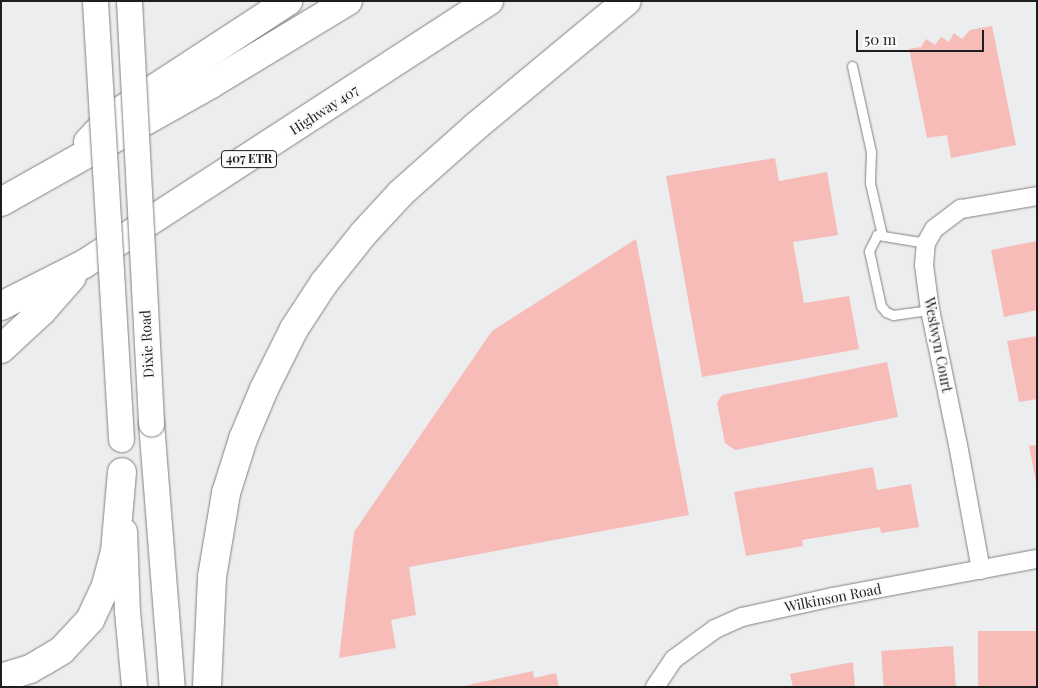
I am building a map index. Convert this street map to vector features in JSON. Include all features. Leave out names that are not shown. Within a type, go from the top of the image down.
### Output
[{"type":"highway","points":[[64,167],[111,117],[288,1]]},
{"type":"highway","points":[[1,202],[211,84],[348,1]]},
{"type":"highway","name":"Highway 407","points":[[1,306],[84,264],[260,152],[489,1]]},
{"type":"highway","points":[[207,687],[212,577],[226,493],[250,422],[294,329],[324,283],[364,233],[401,193],[475,127],[628,1]]},
{"type":"highway","points":[[1,349],[42,311],[84,264]]},
{"type":"highway","points":[[1,678],[30,669],[62,650],[90,620],[106,585],[115,552],[122,472]]},
{"type":"main road","points":[[95,1],[121,439],[127,611],[134,687]]},
{"type":"main road","name":"Dixie Road","points":[[129,1],[151,423],[172,687]]},
{"type":"street","points":[[926,243],[934,229],[961,210],[1037,196]]},
{"type":"street","name":"Westwyn Court","points":[[926,243],[924,265],[930,310],[957,437],[981,570]]},
{"type":"street","name":"Wilkinson Road","points":[[655,687],[674,659],[715,629],[742,618],[833,597],[1037,559]]},
{"type":"lane","points":[[852,66],[871,152],[870,183],[882,235]]},
{"type":"lane","points":[[926,243],[877,235],[872,240],[869,251],[880,306],[893,315],[930,310]]},
{"type":"building","points":[[992,26],[1016,145],[951,158],[947,135],[927,138],[909,49],[921,47],[926,39],[935,45],[941,37],[949,42],[954,33],[962,39],[970,30]]},
{"type":"building","points":[[775,158],[779,181],[827,172],[838,235],[793,242],[804,303],[849,296],[859,349],[702,377],[666,176]]},
{"type":"building","points":[[636,239],[689,515],[409,567],[416,615],[391,620],[396,648],[339,658],[354,532],[492,331]]},
{"type":"building","points":[[1037,241],[1037,310],[1004,317],[991,250]]},
{"type":"building","points":[[1037,336],[1037,399],[1019,402],[1007,341]]},
{"type":"building","points":[[887,362],[898,417],[735,450],[725,443],[717,403],[722,395]]},
{"type":"building","points":[[1037,445],[1037,481],[1036,481],[1029,446]]},
{"type":"building","points":[[873,467],[877,490],[911,484],[919,527],[881,533],[880,527],[802,540],[803,546],[746,556],[734,492]]},
{"type":"building","points":[[978,631],[1037,631],[1037,687],[978,687]]},
{"type":"building","points":[[953,646],[956,687],[884,687],[881,651]]},
{"type":"building","points":[[853,662],[855,687],[793,687],[790,674]]},
{"type":"building","points":[[533,671],[534,678],[556,673],[559,687],[459,687]]}]
